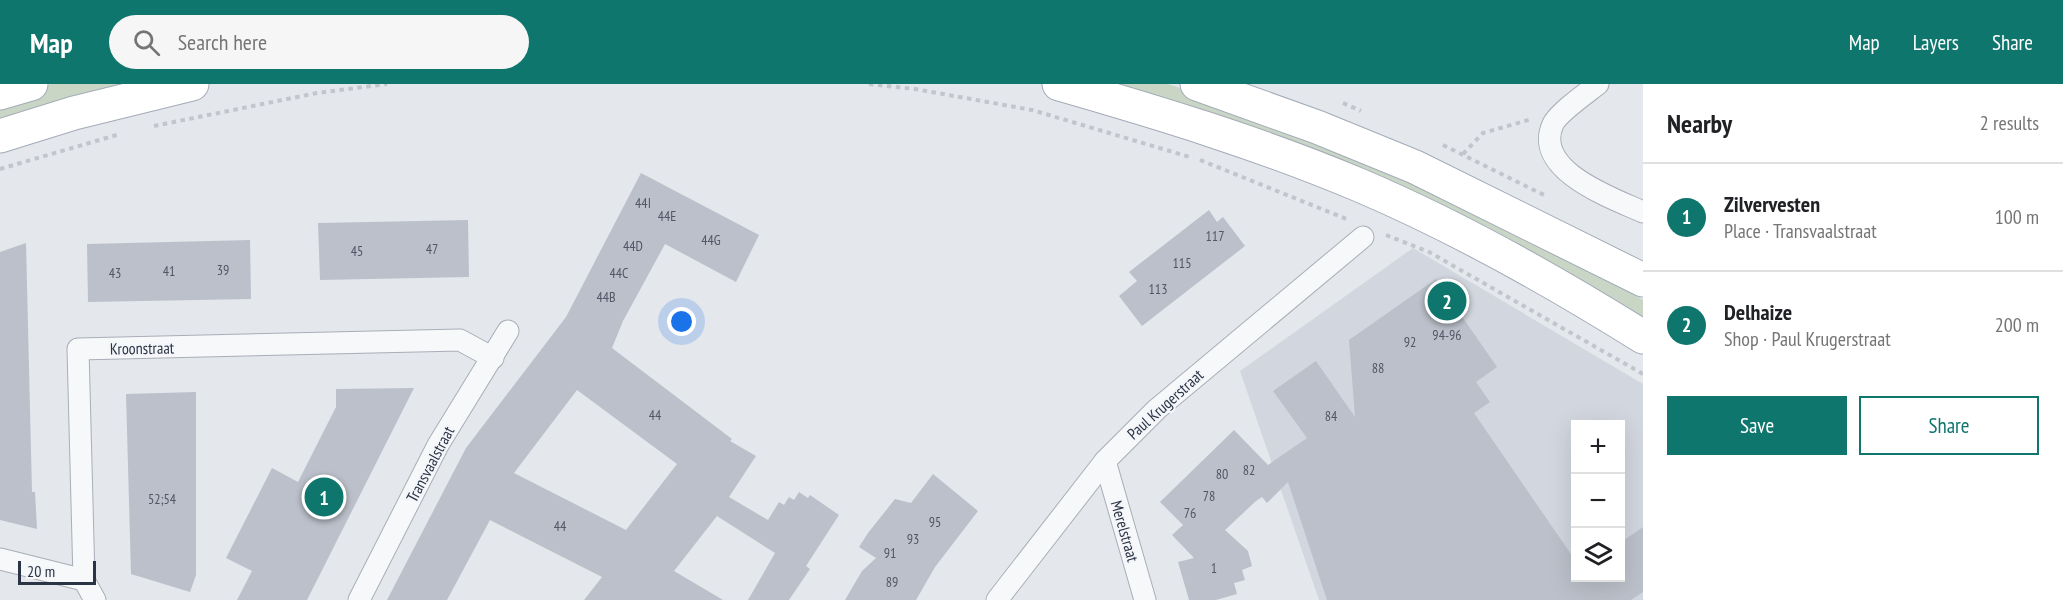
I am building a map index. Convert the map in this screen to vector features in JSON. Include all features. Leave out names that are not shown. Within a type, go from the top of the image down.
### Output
[{"type":"main road","points":[[0,93],[31,84]]},
{"type":"main road","points":[[0,136],[74,113],[192,84]]},
{"type":"main road","points":[[1059,84],[1245,142],[1359,185],[1504,256],[1643,337]]},
{"type":"main road","points":[[1197,84],[1317,127],[1415,167],[1643,280]]},
{"type":"street","points":[[1598,84],[1553,122],[1548,141],[1557,160],[1582,184],[1643,212]]},
{"type":"street","name":"Paul Krugerstraat","points":[[997,600],[1105,461],[1157,409],[1358,229]]},
{"type":"street","name":"Transvaalstraat","points":[[359,600],[438,445],[508,331]]},
{"type":"street","name":"Kroonstraat","points":[[95,600],[84,580],[78,349],[460,340],[493,358]]},
{"type":"street","name":"Merelstraat","points":[[1105,461],[1145,600]]},
{"type":"street","points":[[0,560],[84,580]]},
{"type":"path","points":[[149,127],[317,93],[387,84]]},
{"type":"path","points":[[869,84],[915,89],[1032,110],[1200,160],[1358,229]]},
{"type":"path","points":[[1463,154],[1483,133],[1512,122],[1533,118],[1553,122]]},
{"type":"path","points":[[0,169],[127,133]]},
{"type":"path","points":[[1385,235],[1429,252],[1643,374]]},
{"type":"shaded area","points":[[1413,248],[1643,384],[1643,600],[1319,600],[1240,371]]},
{"type":"green space","points":[[51,84],[168,84],[0,129],[0,102]]},
{"type":"green space","points":[[1085,84],[1168,84],[1218,100],[1528,232],[1643,300],[1643,326],[1510,250]]},
{"type":"building","points":[[641,173],[759,235],[736,282],[665,244],[623,321],[612,348],[732,439],[730,441],[756,456],[729,497],[768,520],[779,502],[784,505],[789,497],[794,500],[799,492],[808,498],[810,495],[839,515],[806,566],[810,569],[789,600],[748,600],[775,553],[717,516],[674,571],[723,600],[584,600],[602,577],[490,520],[447,600],[387,600],[466,448],[566,317]],"holes":[[[577,390],[677,464],[626,530],[514,473]]]},
{"type":"building","points":[[1209,210],[1217,222],[1223,217],[1245,246],[1142,326],[1119,296],[1137,281],[1129,272]]},
{"type":"building","points":[[468,220],[469,277],[320,280],[318,223]]},
{"type":"building","points":[[250,240],[251,299],[88,302],[87,244]]},
{"type":"building","points":[[26,243],[32,492],[35,492],[37,529],[0,520],[0,252]]},
{"type":"building","points":[[1436,279],[1497,367],[1476,382],[1490,402],[1474,413],[1571,554],[1571,582],[1625,582],[1625,540],[1643,527],[1643,592],[1631,600],[1327,600],[1288,482],[1267,503],[1262,497],[1256,501],[1225,530],[1248,551],[1252,566],[1242,570],[1245,580],[1234,583],[1237,594],[1216,600],[1189,600],[1178,562],[1194,558],[1172,535],[1183,525],[1160,502],[1234,430],[1268,465],[1307,438],[1273,391],[1316,361],[1355,417],[1349,340]]},
{"type":"building","points":[[414,388],[307,600],[237,600],[252,571],[226,558],[272,468],[298,482],[336,407],[336,389]]},
{"type":"building","points":[[196,392],[196,575],[190,592],[131,574],[126,394]]},
{"type":"building","points":[[933,474],[978,511],[935,567],[916,600],[845,600],[862,571],[876,558],[859,547],[868,533],[895,499],[911,503]]},
{"type":"place","name":"Delhaize","points":[[1447,301]]},
{"type":"place","name":"Zilvervesten","points":[[324,497]]}]
